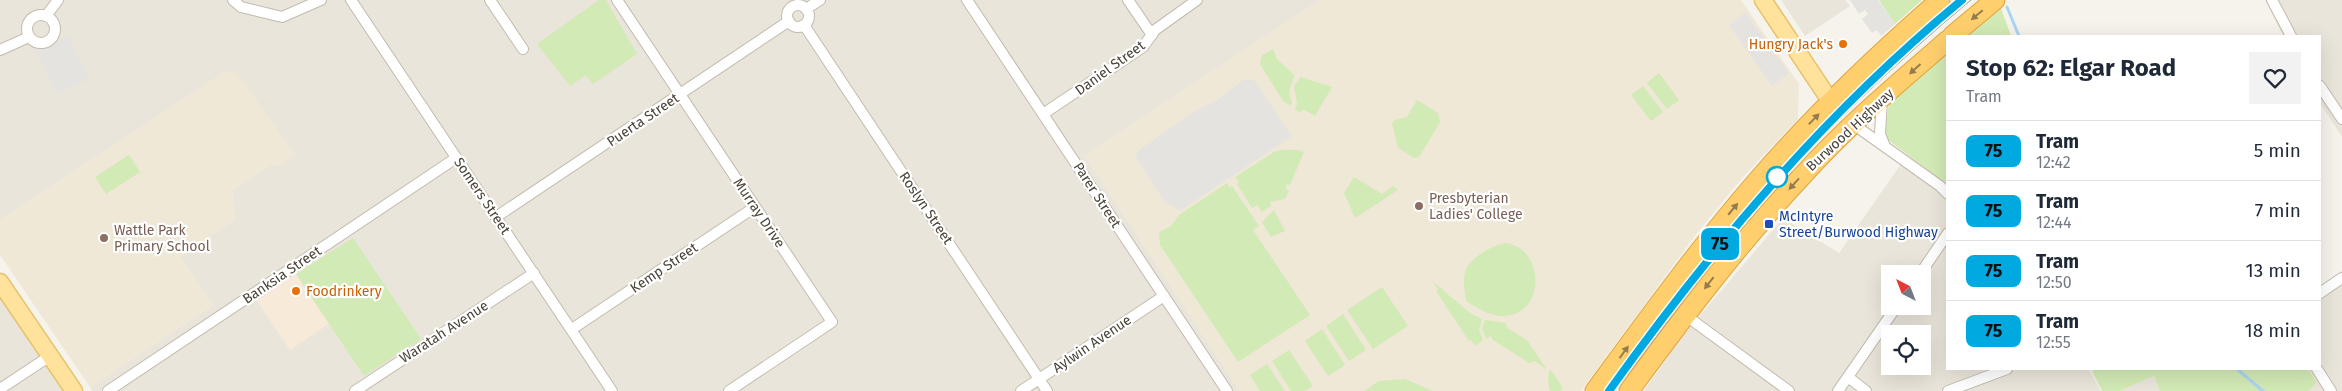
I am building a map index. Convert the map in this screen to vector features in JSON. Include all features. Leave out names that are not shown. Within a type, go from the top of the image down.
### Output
[{"type":"highway","points":[[1595,391],[1730,213],[1767,169],[1850,83],[1940,0]]},
{"type":"highway","points":[[1953,35],[1995,0]]},
{"type":"highway","name":"Burwood Highway","points":[[1629,391],[1685,315],[1757,225],[1853,124],[1946,42]]},
{"type":"highway","points":[[1831,102],[1853,124]]},
{"type":"main road","points":[[1764,0],[1831,102]]},
{"type":"main road","points":[[1809,69],[1829,81],[1850,83]]},
{"type":"main road","points":[[0,282],[74,391]]},
{"type":"street","points":[[46,16],[58,0]]},
{"type":"street","points":[[232,0],[241,7],[282,17],[321,0]]},
{"type":"street","name":"Somers Street","points":[[351,0],[612,391]]},
{"type":"street","points":[[490,0],[523,50]]},
{"type":"street","name":"Murray Drive","points":[[617,0],[832,322],[729,391]]},
{"type":"street","points":[[806,9],[820,0]]},
{"type":"street","name":"Parer Street","points":[[967,0],[1226,391]]},
{"type":"street","points":[[1128,0],[1152,35]]},
{"type":"street","name":"Daniel Street","points":[[1043,114],[1143,47],[1158,28],[1198,0]]},
{"type":"street","points":[[2272,0],[2290,35]]},
{"type":"street","points":[[790,3],[801,5],[806,9],[808,19],[804,25],[797,26],[789,21],[787,15],[790,3]]},
{"type":"street","points":[[38,16],[46,16],[55,25],[54,37],[50,41],[41,44],[29,37],[27,28],[30,20],[38,16]]},
{"type":"street","name":"Puerta Street","points":[[496,218],[789,21]]},
{"type":"street","name":"Roslyn Street","points":[[804,25],[1047,391]]},
{"type":"street","points":[[0,50],[29,37]]},
{"type":"street","points":[[2321,88],[2342,119]]},
{"type":"street","points":[[1882,99],[1880,134],[1884,144]]},
{"type":"street","points":[[1853,124],[1884,144],[1946,192]]},
{"type":"street","name":"Banksia Street","points":[[108,391],[456,158]]},
{"type":"street","name":"Kemp Street","points":[[572,330],[755,207]]},
{"type":"street","points":[[1926,265],[1946,236]]},
{"type":"street","name":"Waratah Avenue","points":[[355,391],[534,273]]},
{"type":"street","points":[[2321,292],[2342,278]]},
{"type":"street","name":"Aylwin Avenue","points":[[1021,391],[1164,296]]},
{"type":"street","points":[[1685,315],[1789,391]]},
{"type":"street","points":[[1838,391],[1891,315]]},
{"type":"street","points":[[0,389],[50,356]]},
{"type":"street","points":[[1948,391],[2004,370]]},
{"type":"street","points":[[2317,370],[2331,391]]},
{"type":"street","points":[[1848,376],[1866,391]]},
{"type":"shaded area","points":[[0,0],[1320,0],[1085,156],[1240,391],[92,391],[90,387],[213,305],[180,257],[235,219],[232,190],[270,165],[282,164],[225,72],[0,220]]},
{"type":"shaded area","name":"Presbyterian Ladies' College","points":[[1320,0],[1741,0],[1799,84],[1798,119],[1742,178],[1697,233],[1581,391],[1240,391],[1085,156]]},
{"type":"shaded area","points":[[1781,0],[1845,0],[1850,6],[1805,36]]},
{"type":"shaded area","points":[[1850,0],[1878,0],[1895,24],[1881,36],[1877,30],[1872,33],[1862,19],[1868,14],[1865,10],[1859,14]]},
{"type":"shaded area","points":[[2265,0],[2342,0],[2342,137],[2321,105],[2321,35],[2282,35]]},
{"type":"shaded area","points":[[1745,12],[1789,73],[1772,86],[1729,25]]},
{"type":"shaded area","points":[[68,35],[89,79],[57,94],[36,50]]},
{"type":"shaded area","name":"Wattle Park Primary School","points":[[225,72],[237,73],[295,155],[282,164],[270,165],[232,190],[235,219],[180,257],[213,305],[90,387],[0,255],[0,220]]},
{"type":"shaded area","points":[[1243,80],[1254,80],[1292,136],[1180,211],[1165,202],[1135,156],[1139,150],[1195,111],[1216,101]]},
{"type":"shaded area","points":[[1908,154],[1946,183],[1946,370],[2090,370],[2101,391],[1644,391],[1681,338],[1783,218],[1839,253]]},
{"type":"shaded area","points":[[2342,271],[2342,391],[2309,391],[2317,382],[2309,370],[2321,370],[2321,286]]},
{"type":"shaded area","points":[[296,274],[329,324],[290,350],[257,301]]},
{"type":"shaded area","points":[[0,295],[65,391],[0,391]]},
{"type":"shaded area","points":[[2154,376],[2160,391],[2120,391]]},
{"type":"green space","points":[[599,0],[606,0],[637,54],[593,84],[586,75],[570,86],[537,44]]},
{"type":"green space","points":[[1879,0],[1922,0],[1895,24]]},
{"type":"green space","points":[[2001,8],[2011,35],[1969,35]]},
{"type":"green space","points":[[1273,49],[1277,59],[1295,76],[1290,89],[1291,106],[1283,101],[1260,64],[1262,55]]},
{"type":"green space","points":[[1946,55],[1946,183],[1884,137],[1889,104]]},
{"type":"green space","points":[[1659,73],[1679,100],[1667,109],[1647,83]]},
{"type":"green space","points":[[1301,77],[1332,87],[1315,116],[1303,109],[1300,113],[1295,109],[1297,104],[1294,86]]},
{"type":"green space","points":[[1643,86],[1663,112],[1651,121],[1631,95]]},
{"type":"green space","points":[[1417,100],[1438,113],[1440,122],[1419,157],[1414,158],[1398,148],[1392,123],[1395,120],[1407,117]]},
{"type":"green space","points":[[1299,150],[1304,152],[1290,185],[1287,184],[1285,188],[1289,191],[1285,199],[1270,202],[1271,206],[1262,212],[1257,205],[1252,208],[1237,184],[1239,182],[1235,177],[1274,152]]},
{"type":"green space","points":[[129,155],[140,172],[106,194],[95,177]]},
{"type":"green space","points":[[1354,177],[1382,194],[1393,186],[1398,190],[1355,218],[1344,193]]},
{"type":"green space","points":[[1227,183],[1230,188],[1232,186],[1259,226],[1253,230],[1310,315],[1238,362],[1160,245],[1159,232],[1171,226],[1179,215]]},
{"type":"green space","points":[[1274,210],[1285,231],[1271,237],[1262,222]]},
{"type":"green space","points":[[353,238],[421,339],[364,376],[296,274]]},
{"type":"green space","points":[[1507,243],[1521,249],[1529,258],[1534,268],[1535,280],[1534,291],[1530,301],[1523,309],[1514,315],[1501,316],[1487,313],[1466,301],[1464,277],[1468,266],[1477,256],[1493,247]]},
{"type":"green space","points":[[1432,281],[1470,313],[1482,319],[1479,330],[1483,340],[1475,346],[1471,340],[1469,341],[1436,291],[1438,289]]},
{"type":"green space","points":[[1382,287],[1408,326],[1373,349],[1347,310]]},
{"type":"green space","points":[[1343,314],[1366,350],[1349,361],[1326,326]]},
{"type":"green space","points":[[1485,320],[1506,323],[1507,328],[1527,340],[1547,370],[1535,361],[1529,363],[1493,340],[1491,336],[1486,339],[1482,328]]},
{"type":"green space","points":[[1322,329],[1345,365],[1328,376],[1305,341]]},
{"type":"green space","points":[[1289,350],[1313,386],[1304,391],[1291,391],[1272,361]]},
{"type":"green space","points":[[1267,364],[1285,391],[1260,391],[1250,375]]},
{"type":"green space","points":[[1551,370],[1563,388],[1560,391],[1550,391],[1548,381],[1549,371]]},
{"type":"green space","points":[[2092,370],[2309,370],[2317,382],[2309,391],[2160,391],[2154,376],[2120,391],[2102,391]]},
{"type":"green space","points":[[1405,379],[1433,391],[1364,391],[1379,381]]},
{"type":"waterway","points":[[2007,7],[2019,35]]},
{"type":"waterway","points":[[2238,370],[2263,391]]},
{"type":"tram line","name":"75","points":[[1609,391],[1686,286],[1777,177],[1873,78],[1962,0]]},
{"type":"tram line","points":[[1615,391],[1722,251],[1784,178],[1861,98],[1971,0]]},
{"type":"place","name":"Hungry Jack's","points":[[1843,44]]},
{"type":"place","name":"Presbyterian Ladies' College","points":[[1419,206]]},
{"type":"place","name":"McIntyre Street/Burwood Highway","points":[[1769,224]]},
{"type":"place","name":"Wattle Park Primary School","points":[[104,238]]},
{"type":"place","name":"Foodrinkery","points":[[296,291]]}]
